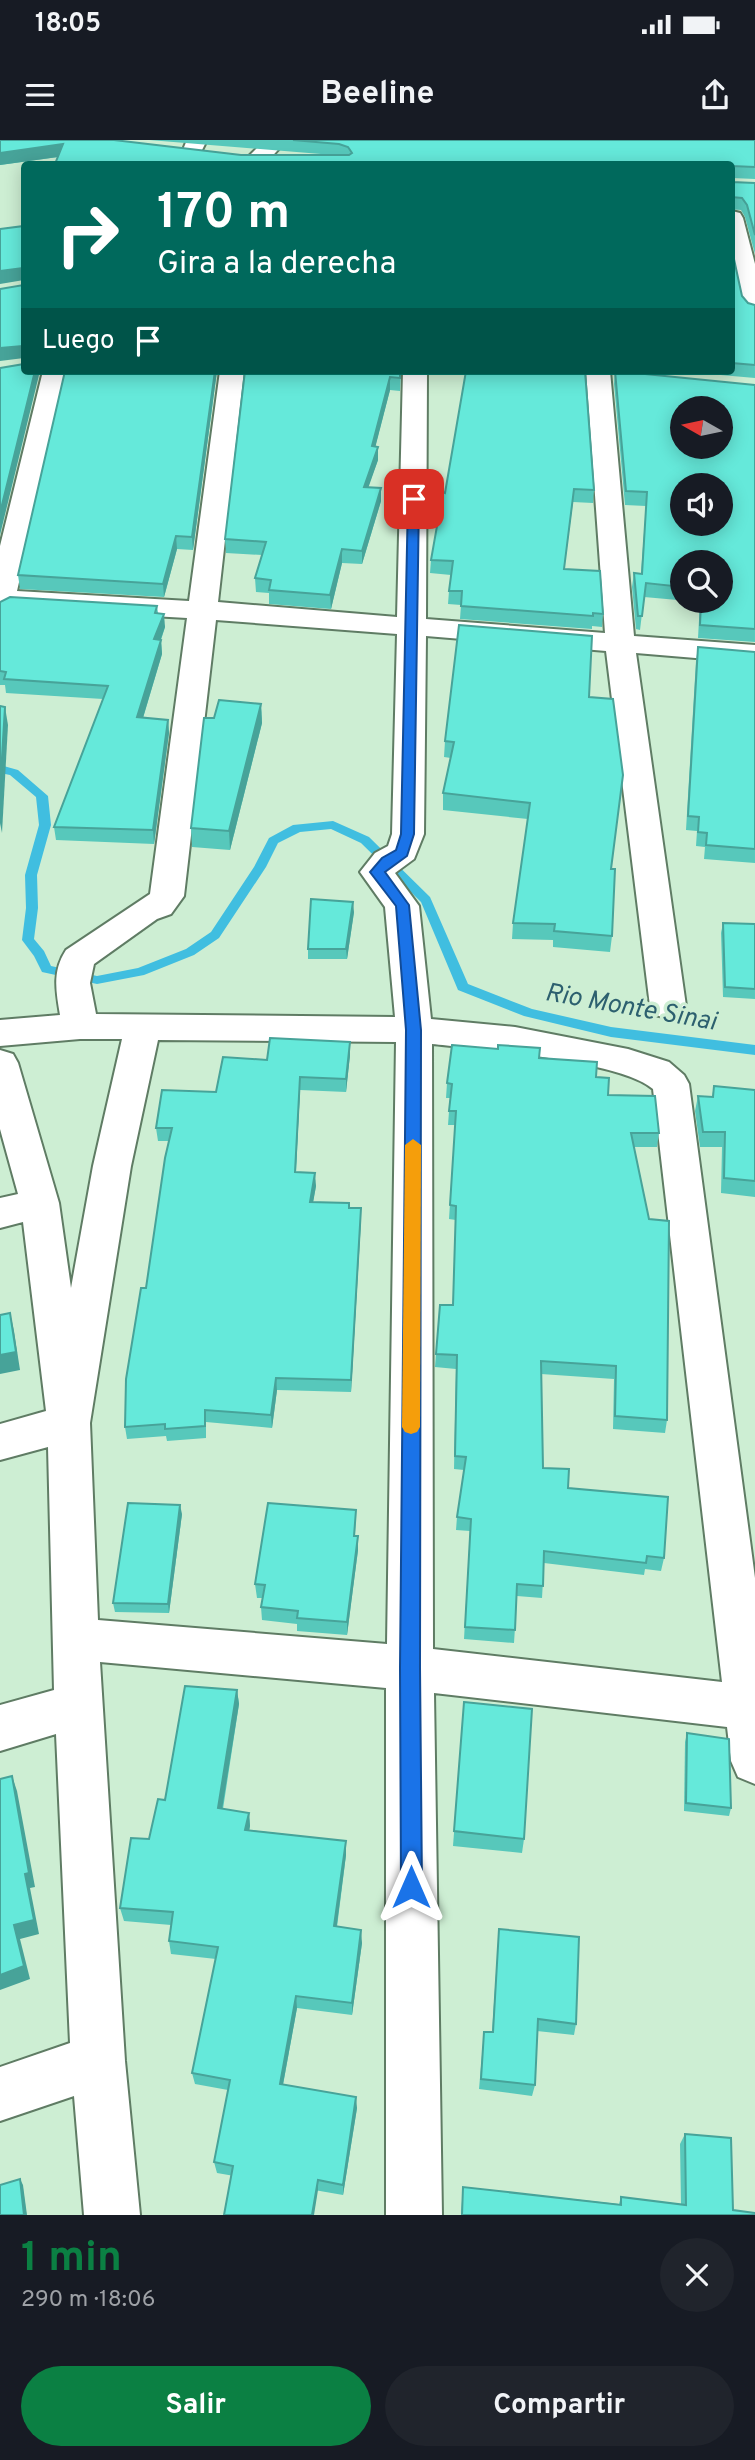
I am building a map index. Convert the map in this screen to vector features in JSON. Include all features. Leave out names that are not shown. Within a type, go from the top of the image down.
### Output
[{"type":"street","points":[[257,161],[277,140]]},
{"type":"street","points":[[168,149],[194,146],[251,161]]},
{"type":"street","points":[[735,230],[755,308]]},
{"type":"street","points":[[54,375],[1,602],[204,610],[755,654]]},
{"type":"street","points":[[80,1026],[75,971],[145,911],[159,906],[167,896],[232,375]]},
{"type":"street","points":[[414,2215],[410,1668],[414,1030],[402,905],[377,872],[402,852],[408,834],[415,375]]},
{"type":"street","points":[[607,375],[620,644],[668,1006]]},
{"type":"street","points":[[0,1033],[80,1026],[414,1030],[515,1040],[628,1062],[656,1070],[671,1084],[751,1708],[755,1761]]},
{"type":"street","points":[[69,1423],[112,1166],[143,1027]]},
{"type":"street","points":[[0,1063],[20,1208],[69,1423],[78,1704],[98,2061],[113,2215]]},
{"type":"street","points":[[0,1442],[69,1423]]},
{"type":"street","points":[[78,1639],[410,1668],[751,1708]]},
{"type":"street","points":[[0,1728],[78,1704]]},
{"type":"street","points":[[0,2094],[98,2061]]},
{"type":"building","points":[[0,140],[114,140],[241,155],[349,155],[352,153],[348,147],[339,144],[293,140],[755,140],[755,167],[735,166],[735,161],[56,161],[63,144],[0,153]]},
{"type":"building","points":[[735,182],[755,183],[755,235],[747,205],[742,198],[735,197]]},
{"type":"building","points":[[21,226],[21,268],[0,271],[0,229]]},
{"type":"building","points":[[735,264],[742,296],[748,303],[755,305],[755,365],[735,363]]},
{"type":"building","points":[[21,286],[21,346],[0,348],[0,289]]},
{"type":"building","points":[[21,364],[21,375],[34,375],[0,513],[0,368]]},
{"type":"building","points":[[64,375],[214,375],[192,537],[176,536],[163,584],[18,575]]},
{"type":"building","points":[[245,375],[400,375],[400,378],[390,377],[372,446],[378,447],[364,487],[381,488],[362,551],[342,549],[330,595],[269,590],[271,580],[255,578],[266,542],[225,539]]},
{"type":"building","points":[[465,375],[585,375],[594,490],[574,489],[564,569],[600,571],[603,614],[593,613],[593,616],[461,606],[462,591],[449,591],[453,561],[431,560],[443,492],[445,493]]},
{"type":"building","points":[[615,375],[655,375],[755,385],[755,629],[700,625],[700,613],[733,613],[733,550],[670,550],[670,586],[646,583],[642,616],[638,616],[634,573],[642,574],[647,492],[626,491]]},
{"type":"building","points":[[10,597],[157,606],[155,613],[164,614],[154,639],[161,640],[137,717],[168,720],[153,830],[54,827],[108,686],[4,679],[6,672],[0,671],[0,602]]},
{"type":"building","points":[[459,625],[592,636],[589,697],[613,699],[623,775],[611,869],[615,869],[612,936],[554,931],[555,924],[513,923],[530,803],[443,793],[454,742],[445,741]]},
{"type":"building","points":[[698,647],[755,652],[755,849],[706,845],[707,833],[698,832],[699,817],[688,816]]},
{"type":"building","points":[[219,700],[261,704],[229,831],[191,828],[204,718],[214,718]]},
{"type":"building","points":[[0,706],[5,707],[0,791]]},
{"type":"building","points":[[311,899],[353,902],[346,949],[308,949]]},
{"type":"building","points":[[723,923],[755,924],[755,989],[725,987]]},
{"type":"building","points":[[270,1038],[350,1042],[346,1079],[300,1077],[295,1172],[315,1173],[310,1202],[349,1203],[349,1208],[361,1208],[351,1380],[276,1378],[271,1415],[205,1410],[205,1426],[165,1429],[165,1424],[125,1427],[126,1379],[141,1288],[146,1288],[172,1128],[156,1128],[162,1090],[216,1092],[223,1057],[267,1060]]},
{"type":"building","points":[[452,1045],[498,1049],[498,1045],[540,1048],[539,1058],[597,1062],[596,1077],[609,1078],[608,1095],[655,1096],[659,1133],[631,1133],[649,1219],[669,1221],[667,1420],[615,1416],[616,1366],[541,1361],[543,1468],[569,1469],[568,1488],[668,1497],[664,1558],[647,1556],[646,1563],[544,1551],[543,1586],[517,1584],[515,1630],[465,1627],[471,1519],[457,1517],[466,1457],[455,1456],[457,1355],[436,1354],[440,1305],[453,1305],[456,1206],[450,1205],[456,1111],[449,1111],[452,1084],[447,1083]]},
{"type":"building","points":[[714,1086],[755,1090],[755,1181],[724,1178],[725,1132],[703,1132],[698,1096],[713,1097]]},
{"type":"building","points":[[10,1313],[16,1352],[0,1355],[0,1315]]},
{"type":"building","points":[[128,1503],[180,1505],[168,1604],[113,1603]]},
{"type":"building","points":[[268,1503],[356,1510],[354,1536],[358,1536],[347,1622],[297,1618],[298,1611],[261,1607],[265,1585],[255,1584]]},
{"type":"building","points":[[185,1686],[237,1690],[218,1808],[249,1813],[245,1830],[346,1841],[334,1926],[361,1930],[352,2003],[296,1996],[280,2084],[356,2097],[343,2185],[318,2180],[312,2215],[224,2215],[233,2166],[214,2162],[230,2080],[192,2073],[218,1947],[169,1941],[173,1912],[120,1908],[131,1838],[149,1839],[158,1799],[165,1800]]},
{"type":"building","points":[[464,1702],[532,1709],[524,1839],[454,1831]]},
{"type":"building","points":[[687,1733],[729,1739],[731,1808],[686,1803]]},
{"type":"building","points":[[12,1776],[29,1873],[25,1874],[34,1920],[14,1925],[24,1966],[0,1975],[0,1779]]},
{"type":"building","points":[[499,1929],[579,1937],[576,2024],[538,2019],[535,2085],[481,2079],[484,2032],[493,2032]]},
{"type":"building","points":[[685,2134],[731,2138],[733,2210],[755,2215],[462,2215],[463,2187],[621,2205],[621,2197],[686,2205]]},
{"type":"building","points":[[20,2179],[24,2215],[0,2215],[0,2185]]},
{"type":"waterway","name":"Rio Monte Sinai","points":[[0,769],[14,772],[42,796],[45,825],[31,875],[32,908],[28,940],[40,954],[46,969],[97,980],[140,972],[190,952],[215,935],[260,867],[273,841],[297,828],[333,825],[365,840],[426,900],[463,987],[529,1013],[611,1032],[755,1050]]},
{"type":"slow traffic","points":[[411,1427],[413,1145]]},
{"type":"route","points":[[411,1887],[414,1030],[402,905],[377,872],[402,852],[408,834],[414,499]]}]
